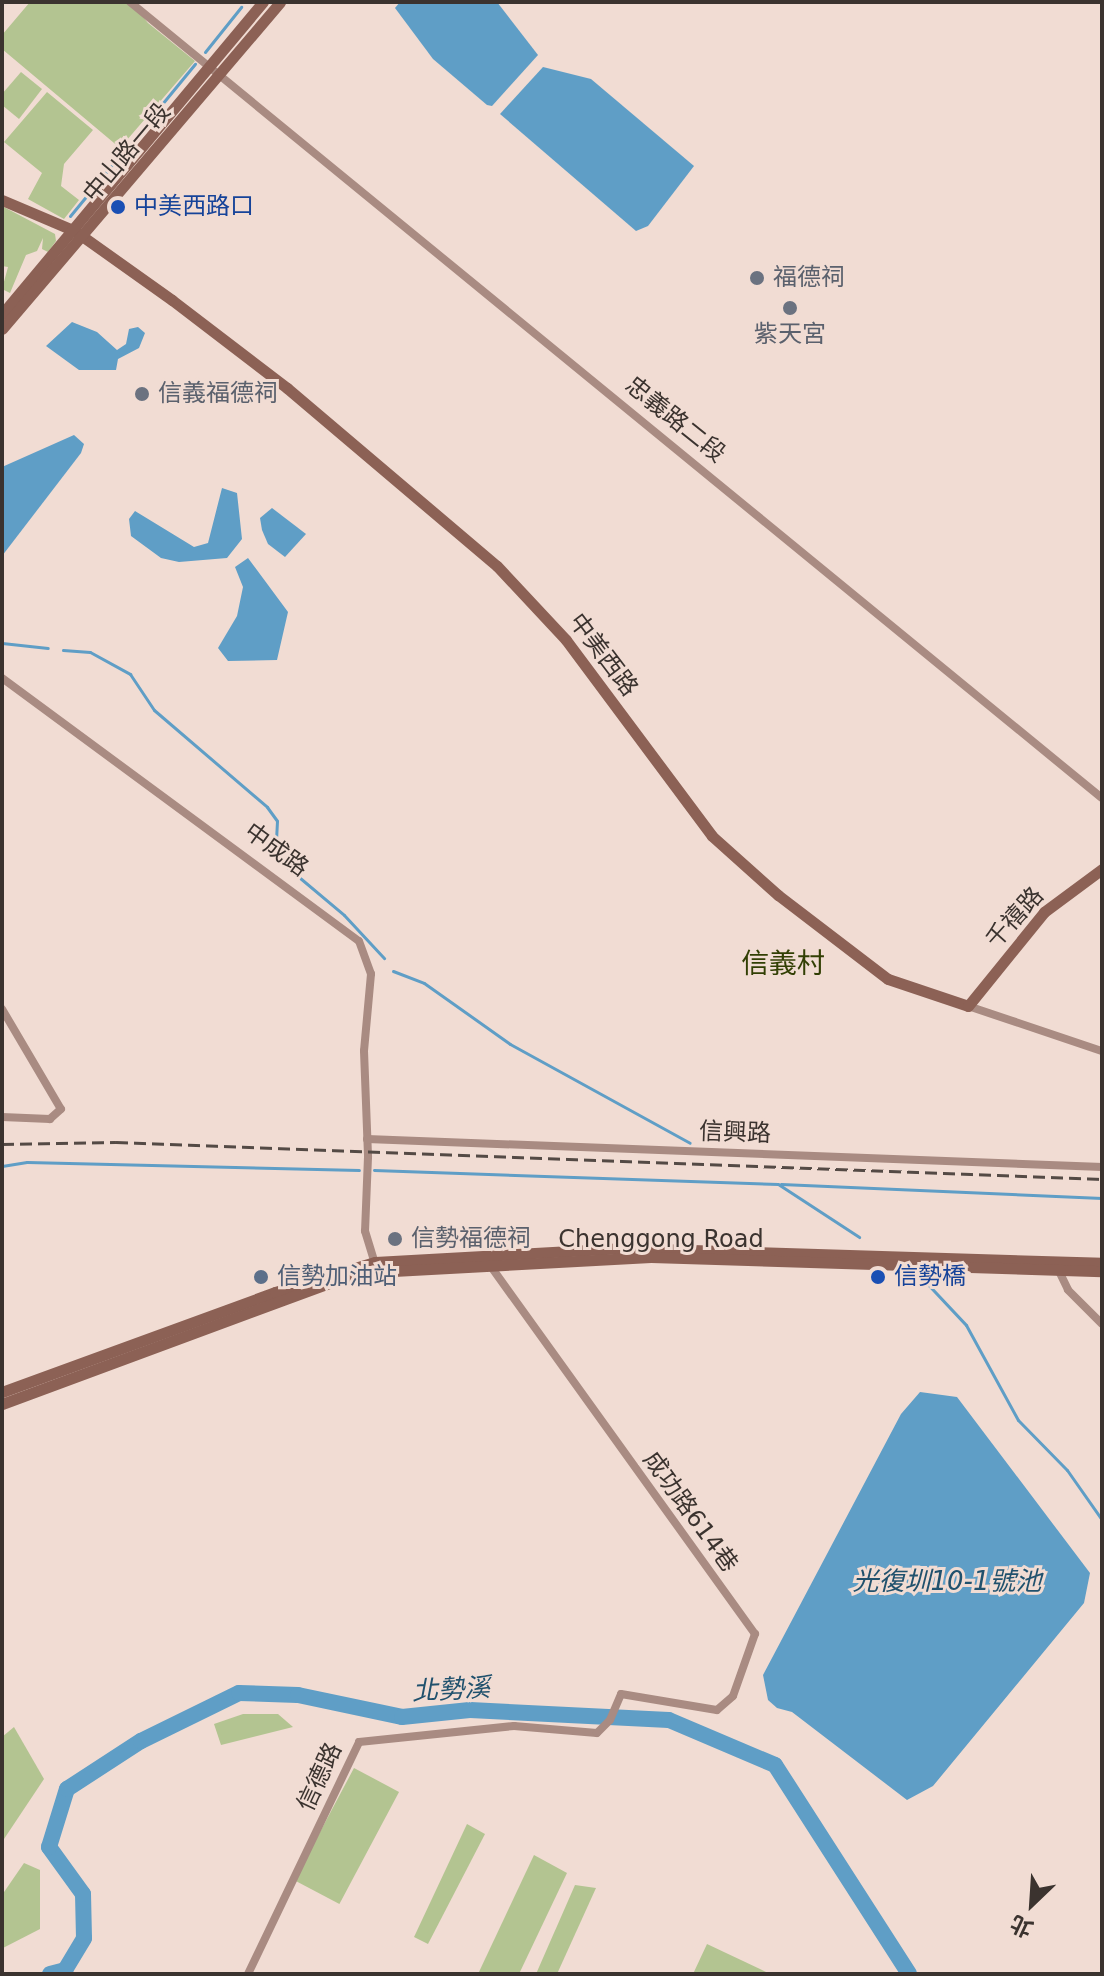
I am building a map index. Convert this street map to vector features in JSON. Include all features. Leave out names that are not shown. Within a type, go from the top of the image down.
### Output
[{"type":"street","name":"忠義路二段","points":[[130,2],[1102,798]]},
{"type":"street","name":"中山路一段","points":[[2,329],[263,2]]},
{"type":"street","name":"中山路一段","points":[[2,314],[79,235],[222,75],[280,2]]},
{"type":"street","name":"中美西路","points":[[2,200],[79,235],[287,388],[497,566],[566,640],[712,836],[768,886],[888,979],[1102,1051]]},
{"type":"street","name":"中成路","points":[[2,678],[359,941],[372,997],[364,1051],[367,1139],[365,1231],[375,1267]]},
{"type":"street","name":"千禧路","points":[[968,1006],[1044,912],[1102,869]]},
{"type":"street","points":[[2,1009],[59,1103],[59,1113],[50,1119],[2,1117]]},
{"type":"street","name":"信興路","points":[[367,1139],[1102,1167]]},
{"type":"street","name":"Chenggong Road","points":[[2,1392],[275,1292],[375,1267],[488,1259],[651,1257],[1058,1266],[1102,1263]]},
{"type":"street","name":"成功路614巷","points":[[488,1259],[755,1634],[733,1696],[717,1710],[621,1694],[615,1699],[610,1720]]},
{"type":"street","points":[[1058,1266],[1068,1290],[1102,1324]]},
{"type":"street","name":"Chenggong Road","points":[[1058,1266],[1102,1271]]},
{"type":"street","name":"Chenggong Road","points":[[2,1404],[375,1267]]},
{"type":"street","name":"信德路","points":[[248,1974],[359,1742],[514,1726],[597,1733],[610,1720]]},
{"type":"green space","points":[[30,2],[131,2],[148,23],[195,61],[120,148],[2,49],[2,35]]},
{"type":"green space","points":[[21,72],[42,89],[19,119],[2,105],[2,94]]},
{"type":"green space","points":[[47,92],[93,130],[64,164],[61,186],[79,200],[64,219],[28,199],[42,173],[4,142]]},
{"type":"green space","points":[[2,206],[55,234],[56,241],[48,252],[42,249],[43,238],[37,251],[26,255],[10,293],[2,289],[8,267],[2,266]]},
{"type":"green space","points":[[243,1714],[278,1714],[293,1727],[221,1745],[214,1724]]},
{"type":"green space","points":[[14,1727],[44,1779],[2,1842],[2,1737]]},
{"type":"green space","points":[[354,1768],[399,1792],[339,1904],[294,1880]]},
{"type":"green space","points":[[467,1824],[485,1834],[428,1944],[414,1937]]},
{"type":"green space","points":[[534,1855],[567,1873],[519,1974],[478,1974]]},
{"type":"green space","points":[[24,1863],[40,1870],[40,1929],[3,1948],[2,1895]]},
{"type":"green space","points":[[575,1885],[596,1888],[557,1974],[536,1974]]},
{"type":"green space","points":[[707,1944],[760,1969],[770,1974],[693,1974]]},
{"type":"water","points":[[400,2],[497,2],[538,55],[492,106],[487,105],[433,59],[395,8]]},
{"type":"water","points":[[543,67],[591,79],[694,166],[648,226],[636,231],[500,114]]},
{"type":"water","points":[[72,322],[97,332],[117,350],[126,344],[129,329],[138,327],[145,333],[139,348],[118,359],[116,370],[79,370],[46,346]]},
{"type":"water","points":[[74,435],[84,444],[81,453],[2,556],[2,467]]},
{"type":"water","points":[[222,488],[237,493],[242,539],[227,558],[179,562],[161,558],[131,536],[129,519],[135,511],[194,547],[208,543]]},
{"type":"water","points":[[272,508],[306,534],[285,557],[268,544],[262,530],[260,518]]},
{"type":"water","points":[[248,558],[288,612],[277,660],[228,661],[218,648],[237,616],[243,587],[235,567]]},
{"type":"water","name":"光復圳10-1號池","points":[[920,1392],[957,1397],[1090,1573],[1084,1603],[933,1786],[907,1800],[792,1712],[777,1708],[768,1700],[763,1675],[901,1414]]},
{"type":"waterway","points":[[205,52],[241,7]]},
{"type":"waterway","points":[[70,216],[195,64]]},
{"type":"waterway","points":[[2,643],[48,648]]},
{"type":"waterway","points":[[63,650],[90,652],[130,674],[154,710],[267,807],[277,821],[275,857],[344,915],[384,958]]},
{"type":"waterway","points":[[393,971],[424,983],[510,1044],[690,1143]]},
{"type":"waterway","points":[[2,1166],[27,1162],[359,1170]]},
{"type":"waterway","points":[[374,1170],[778,1184],[859,1237]]},
{"type":"waterway","points":[[781,1184],[1102,1198]]},
{"type":"waterway","points":[[921,1277],[966,1325],[1018,1420],[1067,1470],[1102,1520]]},
{"type":"waterway","name":"北勢溪","points":[[50,1974],[65,1970],[84,1938],[83,1894],[49,1847],[67,1789],[141,1741],[239,1693],[298,1695],[402,1717],[470,1710],[669,1720],[775,1765],[909,1974]]},
{"type":"railway","points":[[2,1144],[116,1142],[1102,1179]]},
{"type":"place","name":"中美西路口","points":[[118,207]]},
{"type":"place","name":"福德祠","points":[[757,278]]},
{"type":"place","name":"紫天宮","points":[[790,308]]},
{"type":"place","name":"信義福德祠","points":[[142,394]]},
{"type":"place","name":"信勢福德祠","points":[[395,1239]]},
{"type":"place","name":"信勢加油站","points":[[261,1277]]},
{"type":"place","name":"信勢橋","points":[[878,1277]]},
{"type":"district","name":"信義村","points":[[783,964]]}]
